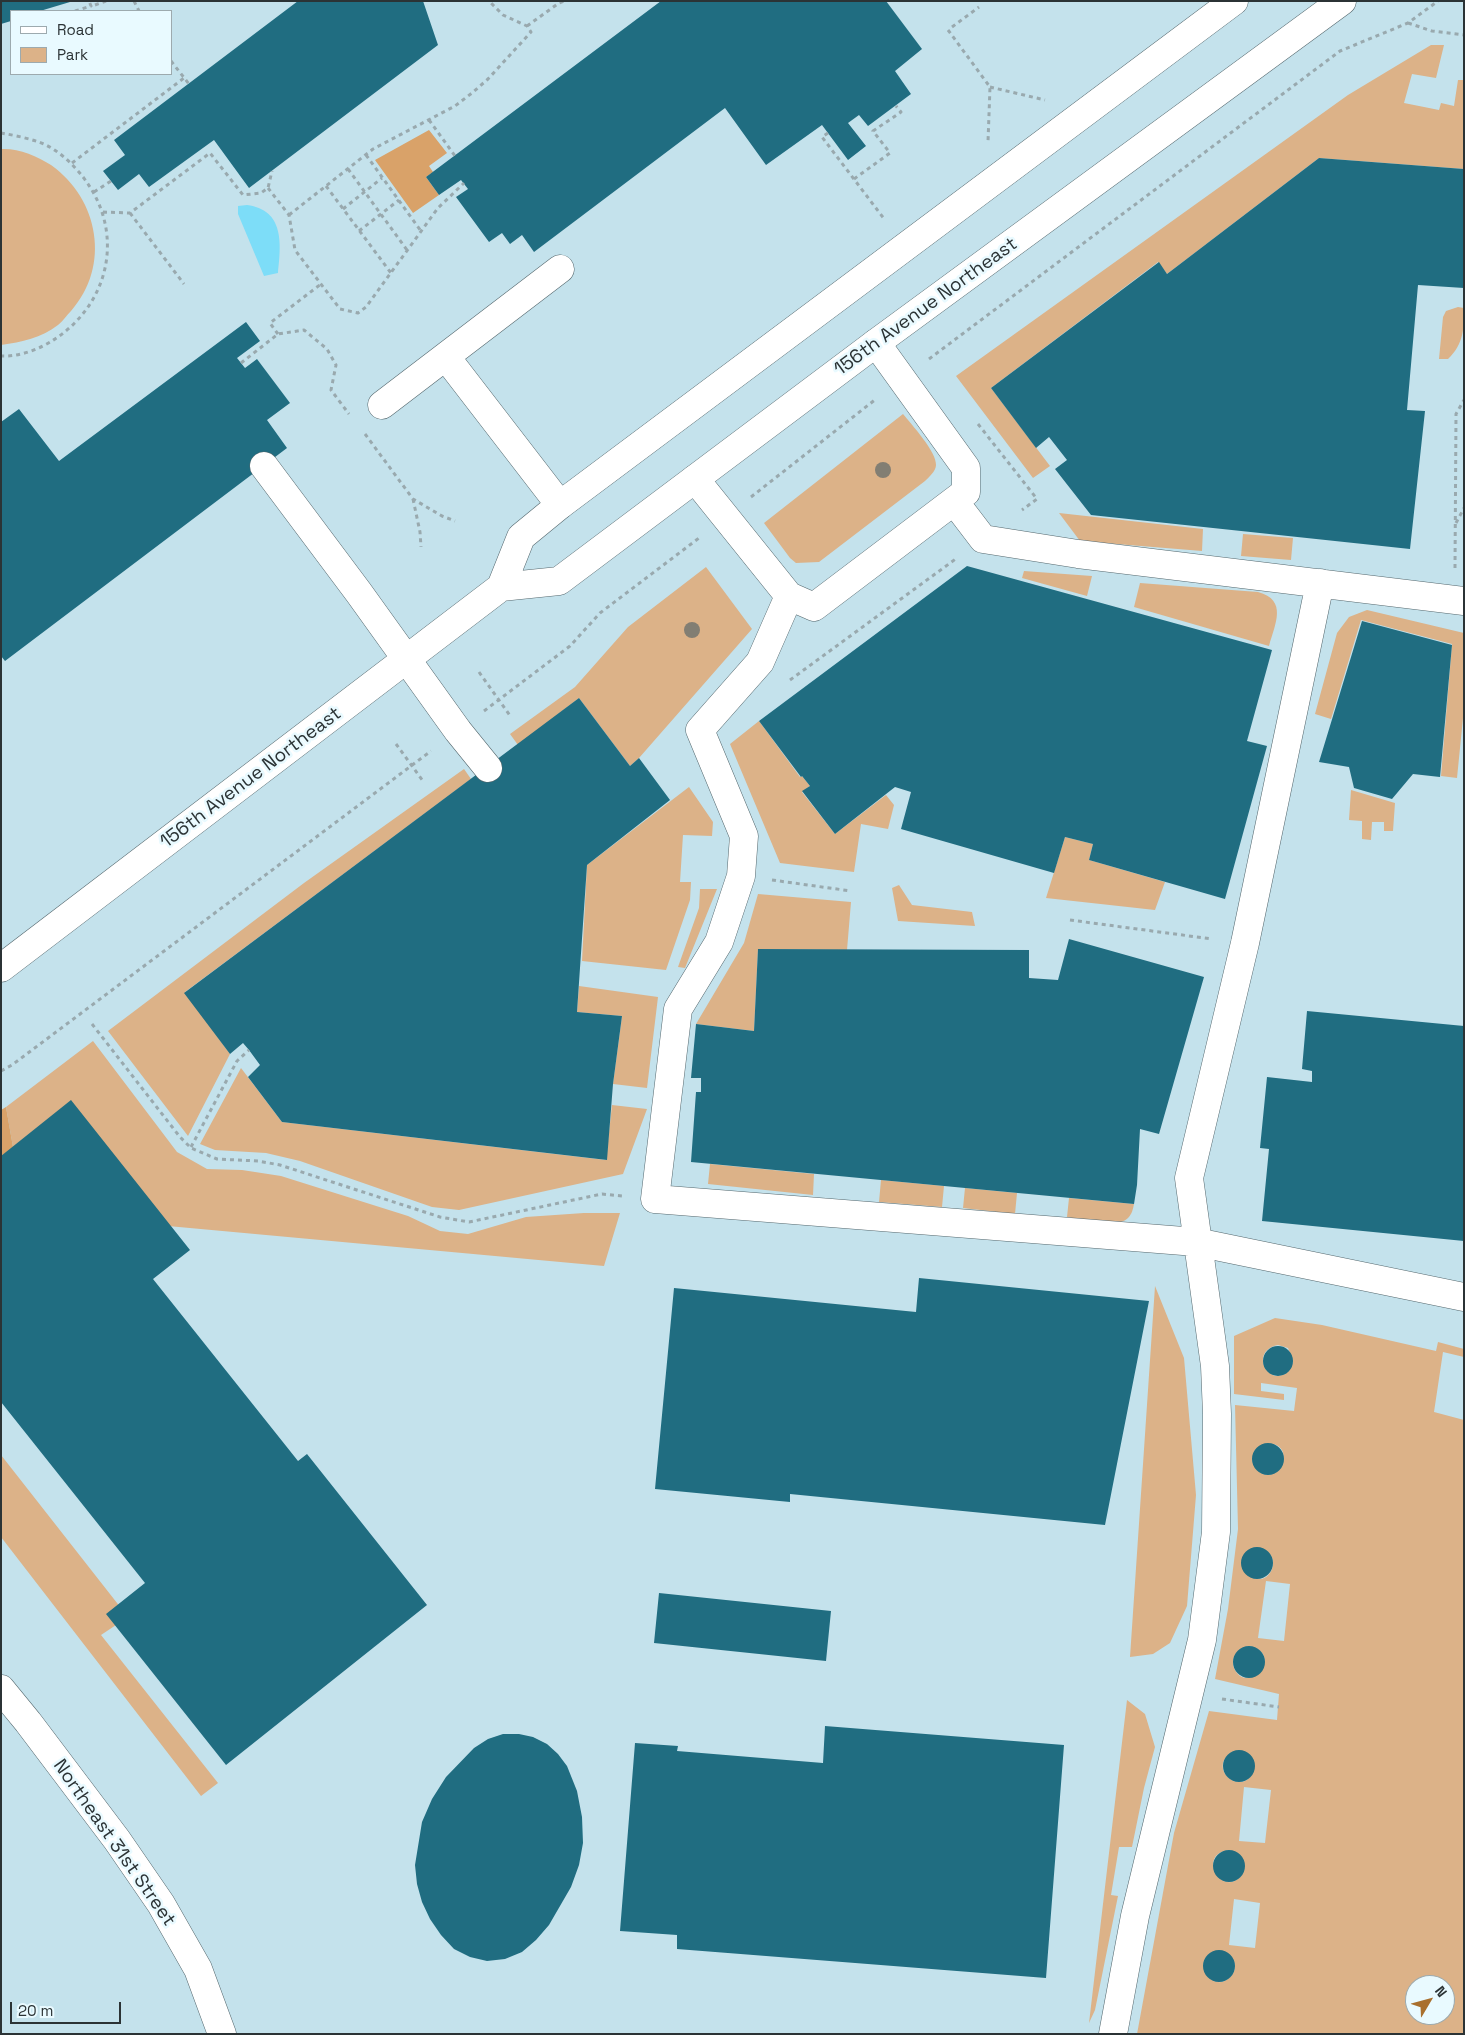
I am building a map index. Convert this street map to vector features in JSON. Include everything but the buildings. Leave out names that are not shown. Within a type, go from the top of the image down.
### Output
[{"type":"street","points":[[501,588],[521,537],[560,505],[1234,1]]},
{"type":"street","name":"156th Avenue Northeast","points":[[1,968],[501,588],[558,581],[1342,1]]},
{"type":"street","points":[[382,405],[560,269]]},
{"type":"street","points":[[695,479],[789,596],[814,607],[966,492],[966,468],[876,344]]},
{"type":"street","points":[[446,357],[560,505]]},
{"type":"street","points":[[264,466],[408,659],[458,731],[488,768]]},
{"type":"street","points":[[954,502],[983,540],[1078,554],[1459,600]]},
{"type":"street","points":[[1112,2034],[1135,1916],[1202,1640],[1216,1532],[1217,1414],[1215,1366],[1196,1242],[1189,1178],[1245,944],[1320,583]]},
{"type":"street","points":[[789,596],[760,662],[700,730],[744,836],[741,876],[719,942],[678,1009],[655,1199],[1196,1242],[1464,1297]]},
{"type":"street","name":"Northeast 31st Street","points":[[1,1689],[117,1840],[161,1904],[198,1969],[222,2034]]},
{"type":"path","points":[[78,10],[91,6],[89,1]]},
{"type":"path","points":[[95,5],[106,1]]},
{"type":"path","points":[[289,215],[373,149],[455,106],[488,79],[531,32],[527,26],[503,15],[489,1]]},
{"type":"path","points":[[527,26],[564,1]]},
{"type":"path","points":[[482,713],[570,646],[600,613],[902,380],[1340,51],[1408,23],[1438,1]]},
{"type":"path","points":[[952,26],[979,7]]},
{"type":"path","points":[[1408,23],[1432,31],[1464,35]]},
{"type":"path","points":[[948,30],[990,87],[988,148]]},
{"type":"path","points":[[172,62],[189,84]]},
{"type":"path","points":[[72,163],[184,78]]},
{"type":"path","points":[[990,87],[1050,101]]},
{"type":"path","points":[[854,179],[890,153],[874,131],[901,112],[896,106]]},
{"type":"path","points":[[429,120],[455,156]]},
{"type":"path","points":[[1,133],[40,142],[72,163],[94,192],[103,212],[108,234],[106,268],[93,301],[71,328],[42,348],[9,357],[1,356]]},
{"type":"path","points":[[828,133],[822,137],[887,222]]},
{"type":"path","points":[[103,212],[130,213],[210,153],[243,195],[261,193],[268,188],[272,171]]},
{"type":"path","points":[[366,155],[421,231]]},
{"type":"path","points":[[348,169],[408,250]]},
{"type":"path","points":[[343,208],[382,178]]},
{"type":"path","points":[[94,192],[111,181]]},
{"type":"path","points":[[268,188],[289,215],[295,250],[340,309],[358,313],[366,307],[438,208],[464,183]]},
{"type":"path","points":[[326,186],[391,273]]},
{"type":"path","points":[[359,230],[399,200]]},
{"type":"path","points":[[130,213],[184,284]]},
{"type":"path","points":[[278,334],[270,323],[321,284]]},
{"type":"path","points":[[241,363],[278,334],[304,330],[327,349],[336,365],[331,390],[352,418]]},
{"type":"path","points":[[1459,600],[1455,525],[1456,414],[1464,400]]},
{"type":"path","points":[[363,432],[413,499],[454,521]]},
{"type":"path","points":[[413,499],[421,546]]},
{"type":"path","points":[[1455,525],[1464,508]]},
{"type":"path","points":[[789,680],[983,540]]},
{"type":"path","points":[[479,672],[511,717]]},
{"type":"path","points":[[396,744],[423,781]]},
{"type":"path","points":[[1,1071],[12,1065],[437,747]]},
{"type":"path","points":[[785,882],[851,891]]},
{"type":"path","points":[[1070,920],[1245,944]]},
{"type":"path","points":[[92,1024],[180,1137],[191,1148],[217,1159],[258,1161],[280,1165],[440,1217],[469,1222],[602,1194],[655,1199]]},
{"type":"path","points":[[191,1148],[237,1061],[250,1050]]},
{"type":"path","points":[[1242,1702],[1278,1707]]},
{"type":"shaded area","points":[[1,1],[1464,1],[1464,2034],[1,2034]]},
{"type":"shaded area","points":[[429,130],[447,153],[429,166],[433,172],[426,177],[439,195],[413,213],[375,160]]},
{"type":"shaded area","points":[[6,1107],[17,1170],[1,1184],[1,1110]]},
{"type":"green space","points":[[1431,45],[1444,45],[1436,78],[1412,74],[1404,103],[1439,110],[1441,103],[1454,106],[1458,80],[1464,80],[1464,169],[1319,158],[1167,274],[1158,262],[991,388],[1050,466],[1033,478],[956,376],[1348,95]]},
{"type":"green space","points":[[1,149],[21,151],[34,156],[51,165],[67,179],[80,196],[89,214],[94,234],[95,254],[91,274],[84,293],[60,323],[38,336],[24,341],[1,345]]},
{"type":"green space","points":[[1458,307],[1464,308],[1460,342],[1448,359],[1439,359],[1443,317],[1446,311]]},
{"type":"green space","points":[[903,414],[923,438],[932,453],[936,465],[934,472],[925,481],[819,562],[796,563],[790,558],[764,523]]},
{"type":"green space","points":[[1059,513],[1203,529],[1202,551],[1080,541]]},
{"type":"green space","points":[[1243,534],[1293,538],[1291,560],[1241,556]]},
{"type":"green space","points":[[706,567],[752,629],[639,758],[630,766],[579,698],[518,745],[510,734],[575,687],[628,627]]},
{"type":"green space","points":[[1024,571],[1092,576],[1087,596],[1022,578]]},
{"type":"green space","points":[[1140,583],[1258,592],[1267,596],[1273,601],[1277,614],[1269,646],[1134,607]]},
{"type":"green space","points":[[1367,610],[1464,633],[1464,708],[1457,778],[1441,776],[1452,644],[1361,620],[1331,719],[1315,714],[1337,633],[1349,617]]},
{"type":"green space","points":[[759,721],[800,777],[802,776],[810,786],[802,792],[835,834],[886,795],[894,805],[888,829],[861,824],[854,872],[780,863],[730,744]]},
{"type":"green space","points":[[464,769],[471,779],[185,992],[230,1054],[188,1136],[108,1031],[304,883]]},
{"type":"green space","points":[[689,787],[713,822],[712,836],[683,835],[680,882],[691,882],[690,900],[666,970],[582,961],[587,865]]},
{"type":"green space","points":[[1351,790],[1395,803],[1393,831],[1384,831],[1384,822],[1372,822],[1371,840],[1362,839],[1362,821],[1349,820]]},
{"type":"green space","points":[[1065,837],[1093,844],[1089,860],[1165,882],[1155,910],[1046,898]]},
{"type":"green space","points":[[899,885],[912,905],[972,912],[975,926],[898,921],[892,888]]},
{"type":"green space","points":[[700,889],[717,889],[685,968],[678,967],[699,908]]},
{"type":"green space","points":[[758,894],[851,902],[847,950],[758,949],[754,1031],[696,1024],[744,943]]},
{"type":"green space","points":[[579,986],[658,997],[647,1088],[613,1084],[622,1016],[577,1012]]},
{"type":"green space","points":[[93,1041],[177,1152],[207,1169],[242,1170],[281,1176],[408,1216],[440,1231],[468,1234],[526,1217],[584,1213],[620,1213],[604,1266],[157,1225],[17,1170],[6,1107]]},
{"type":"green space","points":[[241,1068],[282,1122],[606,1160],[612,1105],[647,1109],[623,1174],[459,1210],[432,1207],[300,1161],[266,1153],[215,1150],[200,1144]]},
{"type":"green space","points":[[710,1164],[814,1174],[813,1195],[708,1184]]},
{"type":"green space","points":[[881,1180],[944,1186],[942,1207],[879,1202]]},
{"type":"green space","points":[[965,1188],[1017,1193],[1015,1214],[963,1208]]},
{"type":"green space","points":[[1069,1198],[1134,1204],[1128,1218],[1116,1223],[1108,1223],[1067,1217]]},
{"type":"green space","points":[[1155,1286],[1184,1358],[1196,1495],[1187,1606],[1170,1643],[1153,1654],[1130,1657]]},
{"type":"green space","points":[[1275,1318],[1322,1325],[1436,1351],[1438,1342],[1464,1349],[1464,1357],[1443,1352],[1434,1412],[1464,1420],[1464,2034],[1137,2034],[1174,1833],[1209,1711],[1277,1720],[1279,1694],[1215,1679],[1228,1609],[1238,1529],[1235,1405],[1294,1411],[1297,1388],[1261,1383],[1261,1391],[1284,1394],[1284,1400],[1234,1394],[1234,1336]],"holes":[[[1278,1345],[1288,1348],[1293,1362],[1287,1373],[1275,1376],[1269,1373],[1263,1364],[1264,1354],[1267,1350]],[[1264,1444],[1275,1445],[1282,1449],[1282,1464],[1271,1475],[1264,1474],[1254,1466],[1253,1455],[1255,1450]],[[1253,1548],[1266,1551],[1273,1560],[1272,1569],[1267,1576],[1261,1579],[1254,1578],[1243,1569],[1242,1562],[1245,1555]],[[1266,1581],[1290,1584],[1284,1641],[1258,1638]],[[1249,1646],[1260,1650],[1264,1657],[1264,1664],[1254,1676],[1247,1678],[1240,1676],[1234,1668],[1233,1660],[1236,1653]],[[1234,1751],[1247,1754],[1253,1759],[1253,1772],[1248,1779],[1241,1782],[1234,1781],[1224,1772],[1223,1765],[1226,1758]],[[1244,1787],[1271,1790],[1265,1843],[1239,1841]],[[1229,1850],[1243,1860],[1244,1872],[1234,1881],[1226,1882],[1216,1873],[1213,1866],[1214,1859],[1219,1853]],[[1234,1899],[1260,1903],[1255,1948],[1229,1945]],[[1219,1951],[1231,1957],[1235,1964],[1234,1972],[1231,1976],[1224,1981],[1217,1982],[1210,1979],[1204,1966],[1205,1959],[1210,1954]]]},
{"type":"green space","points":[[1,1455],[128,1617],[101,1635],[218,1783],[201,1796],[1,1537]]},
{"type":"green space","points":[[1127,1700],[1145,1714],[1155,1747],[1144,1788],[1132,1847],[1119,1847],[1111,1895],[1118,1896],[1095,2010],[1089,2023]]},
{"type":"water","points":[[247,205],[259,208],[274,221],[280,240],[278,273],[264,276],[238,214],[238,206]]}]
